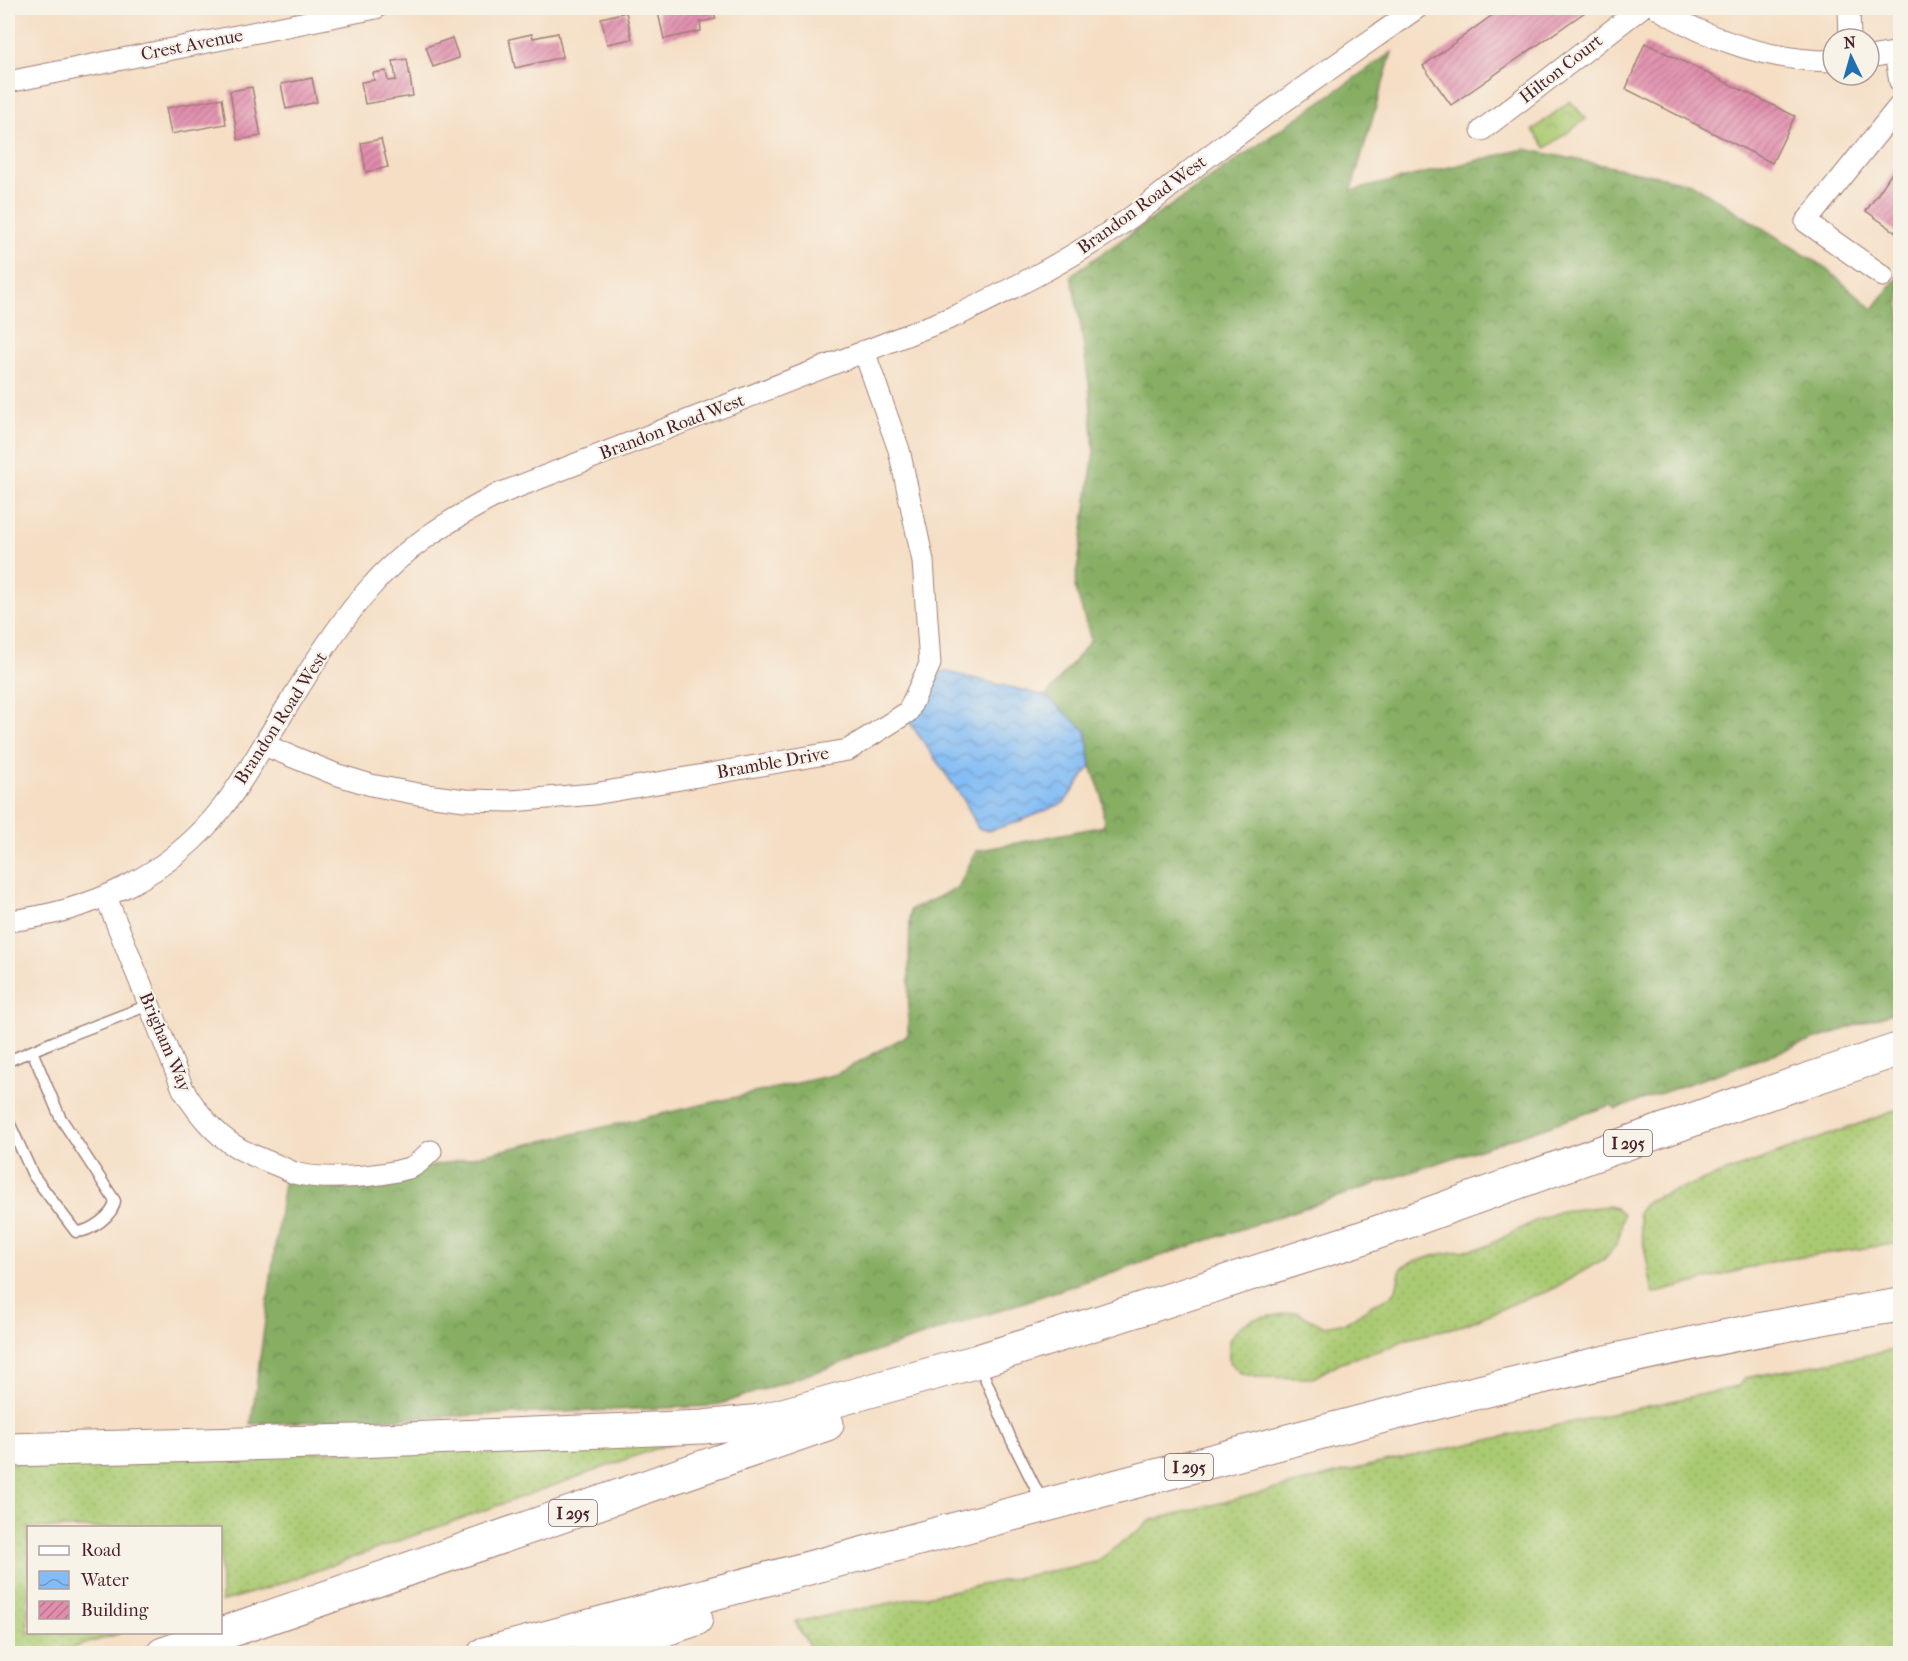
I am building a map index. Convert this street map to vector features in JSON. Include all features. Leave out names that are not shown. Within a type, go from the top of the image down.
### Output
[{"type":"highway","name":"I 295","points":[[222,1633],[934,1387],[978,1361],[1356,1240],[1742,1102],[1900,1049]]},
{"type":"highway","name":"I 295","points":[[484,1653],[1345,1426],[1647,1352],[1767,1327],[1900,1305]]},
{"type":"highway","points":[[8,1450],[344,1442],[738,1424],[782,1416],[978,1361]]},
{"type":"highway","points":[[589,1653],[1203,1463]]},
{"type":"highway","name":"I 295","points":[[163,1653],[218,1634]]},
{"type":"street","name":"Crest Avenue","points":[[8,82],[375,8]]},
{"type":"street","name":"Brandon Road West","points":[[8,921],[71,910],[106,897],[136,882],[167,862],[196,837],[222,809],[243,779],[345,619],[369,588],[426,536],[453,518],[499,494],[958,315],[1019,286],[1121,225],[1176,185],[1215,152],[1416,8]]},
{"type":"street","name":"Hilton Court","points":[[1482,130],[1641,8]]},
{"type":"street","points":[[1657,8],[1710,35],[1740,46],[1778,56],[1821,61]]},
{"type":"street","points":[[1849,8],[1850,27]]},
{"type":"street","points":[[1881,55],[1898,53],[1900,82]]},
{"type":"street","points":[[1883,276],[1806,222],[1900,105]]},
{"type":"street","name":"Bramble Drive","points":[[264,745],[335,774],[371,785],[418,795],[465,800],[524,801],[594,794],[848,750],[908,712],[930,664],[923,561],[899,450],[864,351]]},
{"type":"street","name":"Brigham Way","points":[[106,897],[183,1089],[196,1110],[212,1128],[231,1143],[250,1154],[304,1176],[339,1178],[411,1168],[431,1151]]},
{"type":"lane","points":[[8,1061],[149,1005]]},
{"type":"lane","points":[[8,1120],[33,1175],[76,1232],[84,1232],[94,1227],[115,1206],[115,1201],[60,1117],[32,1051]]},
{"type":"lane","points":[[978,1361],[1011,1438],[1044,1505]]},
{"type":"green space","points":[[1392,52],[1351,191],[1524,149],[1691,183],[1824,267],[1873,309],[1900,274],[1900,1010],[1616,1109],[1611,1105],[714,1406],[251,1424],[285,1175],[362,1182],[837,1074],[908,1035],[910,910],[958,888],[976,851],[1104,826],[1102,795],[1091,766],[1086,731],[1046,696],[1091,640],[1075,587],[1094,451],[1089,384],[1071,275]]},
{"type":"green space","points":[[1570,101],[1586,119],[1546,148],[1533,130]]},
{"type":"green space","points":[[1900,1109],[1900,1243],[1774,1261],[1653,1294],[1638,1213],[1649,1200]]},
{"type":"green space","points":[[1608,1206],[1616,1208],[1623,1214],[1616,1244],[1604,1259],[1549,1291],[1519,1301],[1467,1324],[1404,1340],[1388,1348],[1341,1362],[1313,1378],[1256,1377],[1241,1373],[1229,1362],[1229,1340],[1239,1327],[1254,1319],[1296,1312],[1323,1326],[1347,1322],[1391,1296],[1396,1290],[1401,1268],[1415,1261],[1485,1247],[1537,1220],[1561,1211]]},
{"type":"green space","points":[[1900,1349],[1900,1653],[814,1654],[795,1622],[1096,1562],[1152,1520],[1380,1463],[1737,1387],[1745,1378]]},
{"type":"green space","points":[[683,1439],[268,1588],[222,1602],[222,1526],[27,1526],[27,1634],[118,1634],[52,1654],[8,1653],[8,1463]]},
{"type":"water","points":[[943,671],[1046,696],[1086,731],[1091,766],[1064,803],[988,831],[978,828],[964,800],[908,720]]},
{"type":"building","points":[[657,8],[713,8],[716,19],[700,22],[701,31],[664,39]]},
{"type":"building","points":[[740,8],[757,8],[757,9],[741,12]]},
{"type":"building","points":[[1502,8],[1586,8],[1588,10],[1451,105],[1423,66]]},
{"type":"building","points":[[1765,8],[1783,8],[1783,9],[1765,10]]},
{"type":"building","points":[[626,12],[632,39],[607,44],[601,18]]},
{"type":"building","points":[[558,33],[563,57],[515,68],[509,39],[532,34],[533,38]]},
{"type":"building","points":[[452,38],[459,58],[433,67],[426,47]]},
{"type":"building","points":[[1645,43],[1795,116],[1772,163],[1626,89]]},
{"type":"building","points":[[407,59],[413,96],[365,104],[361,82],[374,80],[373,73],[386,71],[388,81],[396,80],[393,61]]},
{"type":"building","points":[[312,78],[317,102],[286,109],[281,84]]},
{"type":"building","points":[[252,87],[261,136],[238,140],[230,91]]},
{"type":"building","points":[[222,98],[226,124],[171,134],[166,108]]},
{"type":"building","points":[[381,139],[388,167],[366,172],[361,143]]},
{"type":"building","points":[[1900,161],[1900,235],[1866,211]]}]
